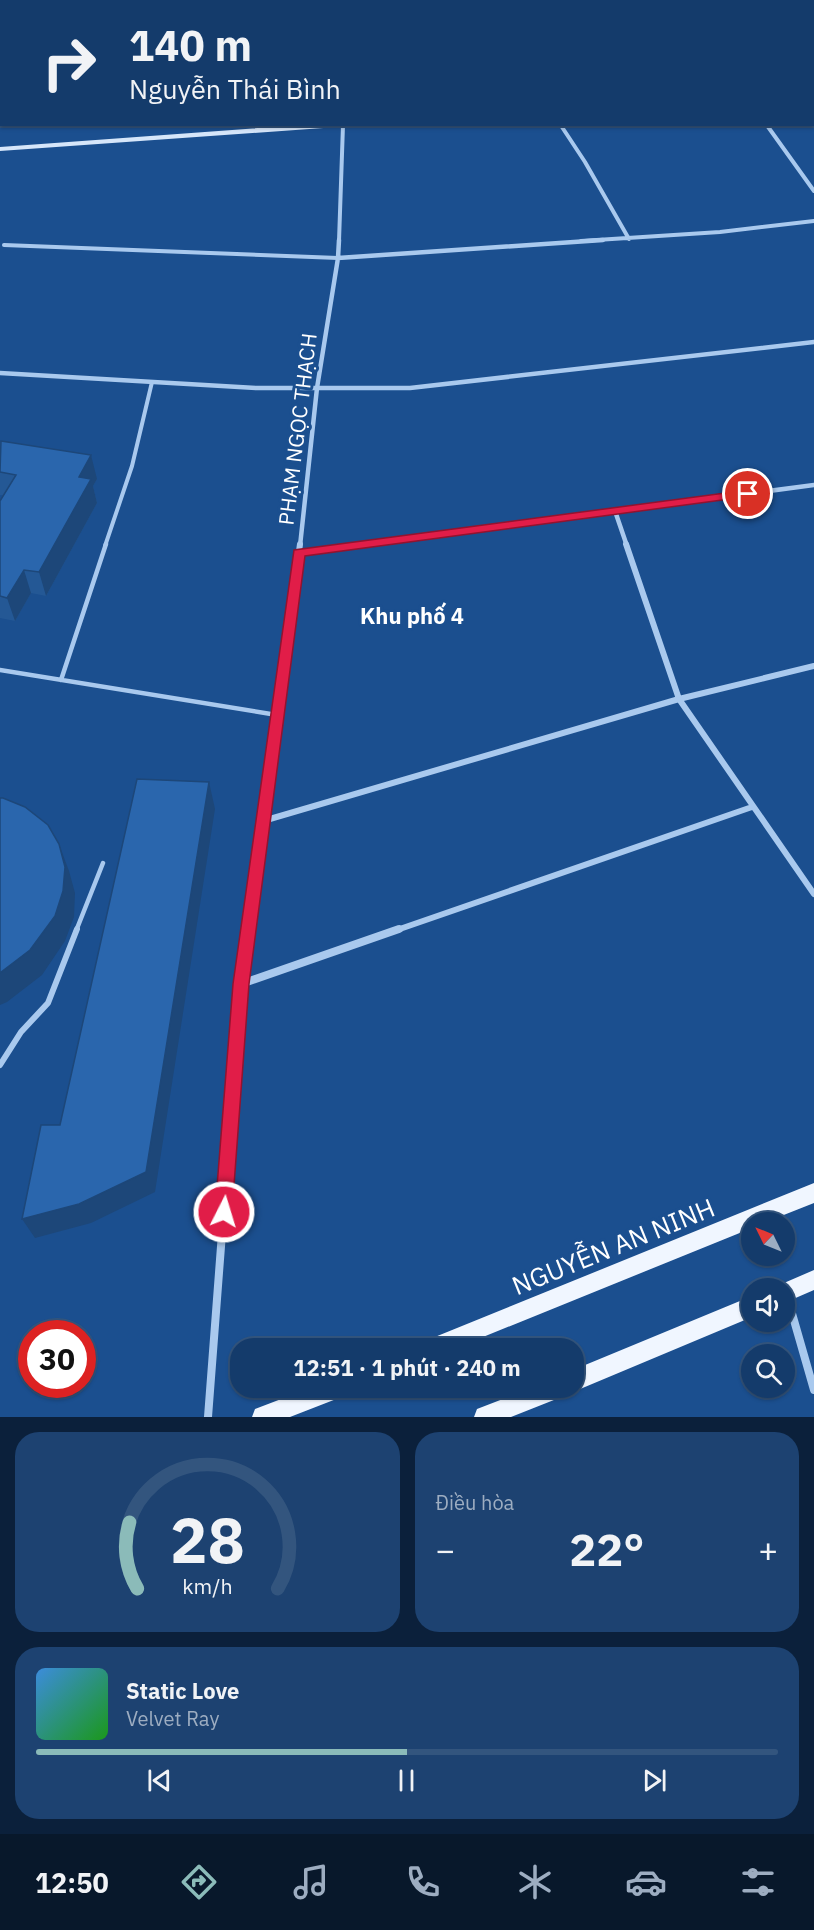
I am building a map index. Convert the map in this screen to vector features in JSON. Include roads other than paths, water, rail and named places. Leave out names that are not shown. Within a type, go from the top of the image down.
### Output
[{"type":"main road","name":"NGUYỄN AN NINH","points":[[457,1338],[814,1193]]},
{"type":"main road","points":[[795,1288],[814,1280]]},
{"type":"main road","points":[[584,1375],[741,1311]]},
{"type":"main road","points":[[263,1417],[311,1398]]},
{"type":"main road","points":[[485,1417],[532,1398]]},
{"type":"street","points":[[0,149],[329,126]]},
{"type":"street","name":"PHẠM NGỌC THẠCH","points":[[208,1417],[241,984],[299,553],[317,388],[338,258],[343,126]]},
{"type":"street","points":[[561,126],[585,162],[629,239]]},
{"type":"street","points":[[767,126],[814,191]]},
{"type":"street","points":[[338,258],[629,239],[814,221]]},
{"type":"street","points":[[0,373],[152,382],[317,388],[410,388],[814,342]]},
{"type":"street","points":[[299,553],[814,485]]},
{"type":"street","points":[[615,512],[679,699],[814,894]]},
{"type":"street","points":[[262,821],[679,699],[814,666]]},
{"type":"street","points":[[241,984],[752,807]]},
{"type":"street","points":[[795,1326],[814,1390]]},
{"type":"lane","points":[[4,245],[338,258]]},
{"type":"lane","points":[[61,680],[132,466],[152,382]]},
{"type":"lane","points":[[0,670],[277,715]]},
{"type":"lane","points":[[0,1065],[21,1032],[48,1003],[103,863]]},
{"type":"district","name":"Khu phố 4","points":[[412,615]]}]
